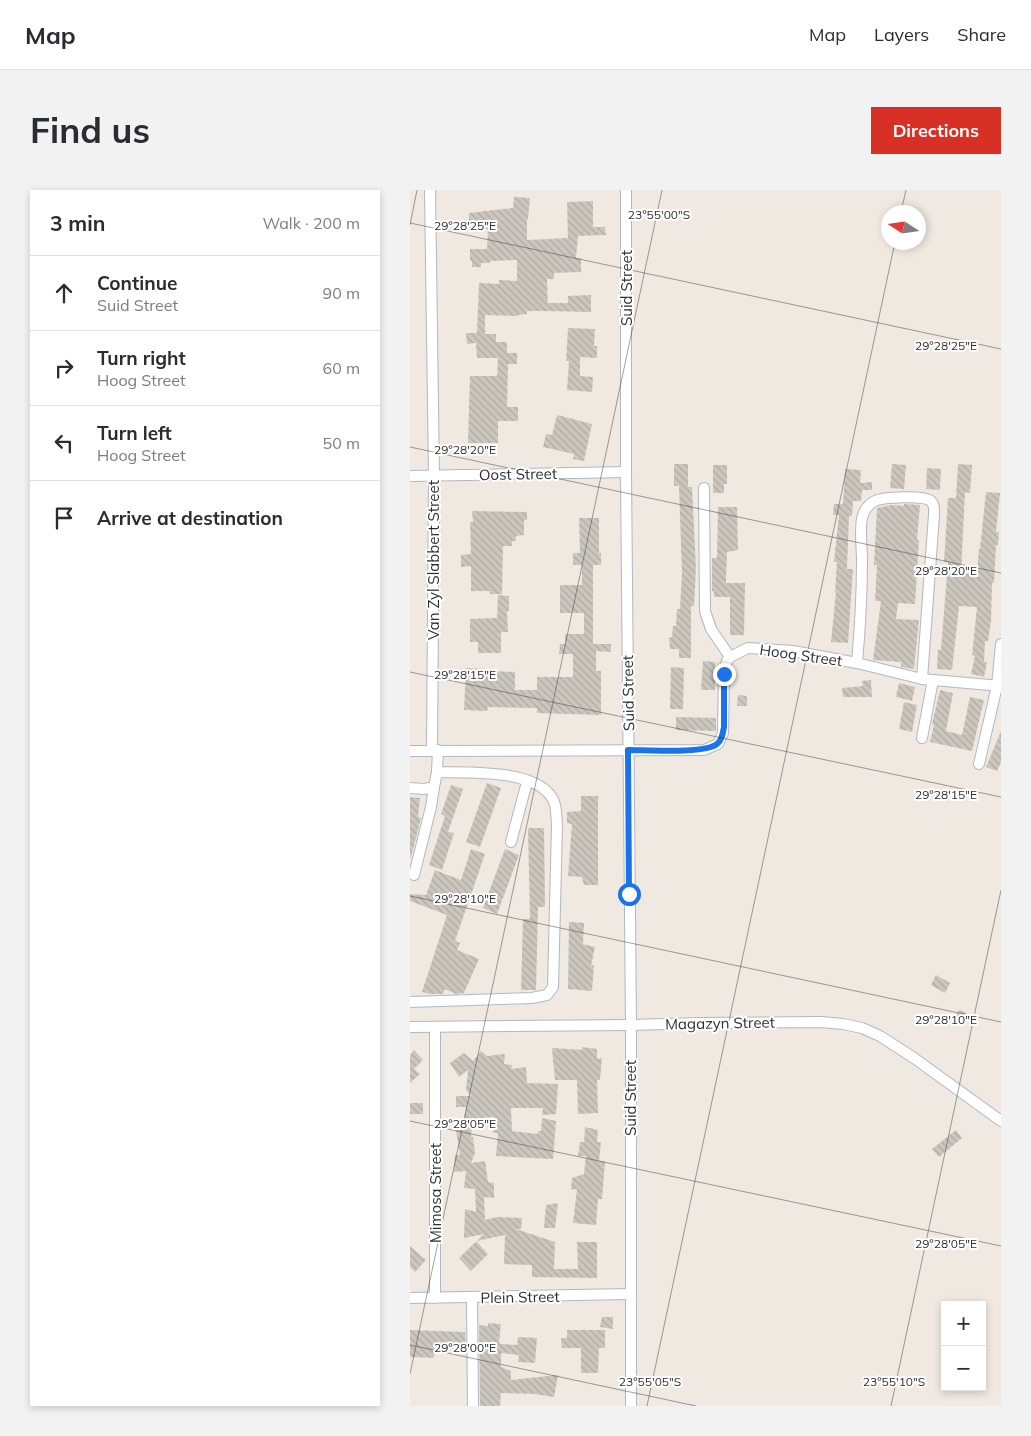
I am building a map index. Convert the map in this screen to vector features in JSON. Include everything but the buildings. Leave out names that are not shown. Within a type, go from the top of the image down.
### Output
[{"type":"street","name":"Van Zyl Slabbert Street","points":[[414,875],[431,807],[437,772],[435,750],[430,190]]},
{"type":"street","name":"Suid Street","points":[[626,190],[626,472],[631,1025],[631,1406]]},
{"type":"street","name":"Oost Street","points":[[410,476],[626,472]]},
{"type":"street","points":[[410,751],[704,750],[718,744],[723,734],[724,674],[730,657],[711,629],[705,612],[704,488]]},
{"type":"street","points":[[857,663],[862,611],[861,518],[866,508],[877,500],[921,497],[930,500],[934,506],[922,679]]},
{"type":"street","points":[[979,764],[999,686],[1001,644]]},
{"type":"street","name":"Hoog Street","points":[[730,657],[748,648],[793,651],[857,663],[922,679],[999,686]]},
{"type":"street","points":[[922,738],[933,680]]},
{"type":"street","points":[[410,1002],[532,998],[547,995],[552,990],[556,806],[548,793],[540,787],[514,776],[437,772]]},
{"type":"street","points":[[511,842],[527,782]]},
{"type":"street","points":[[410,788],[424,789],[434,787]]},
{"type":"street","name":"Magazyn Street","points":[[410,1026],[822,1022],[862,1028],[880,1036],[914,1058],[1001,1121]]},
{"type":"street","name":"Mimosa Street","points":[[435,1027],[435,1298]]},
{"type":"street","name":"Plein Street","points":[[410,1298],[631,1294]]},
{"type":"street","points":[[472,1298],[473,1406]]},
{"type":"route","points":[[629,894],[628,750],[704,750],[718,744],[724,727],[724,674]]}]
